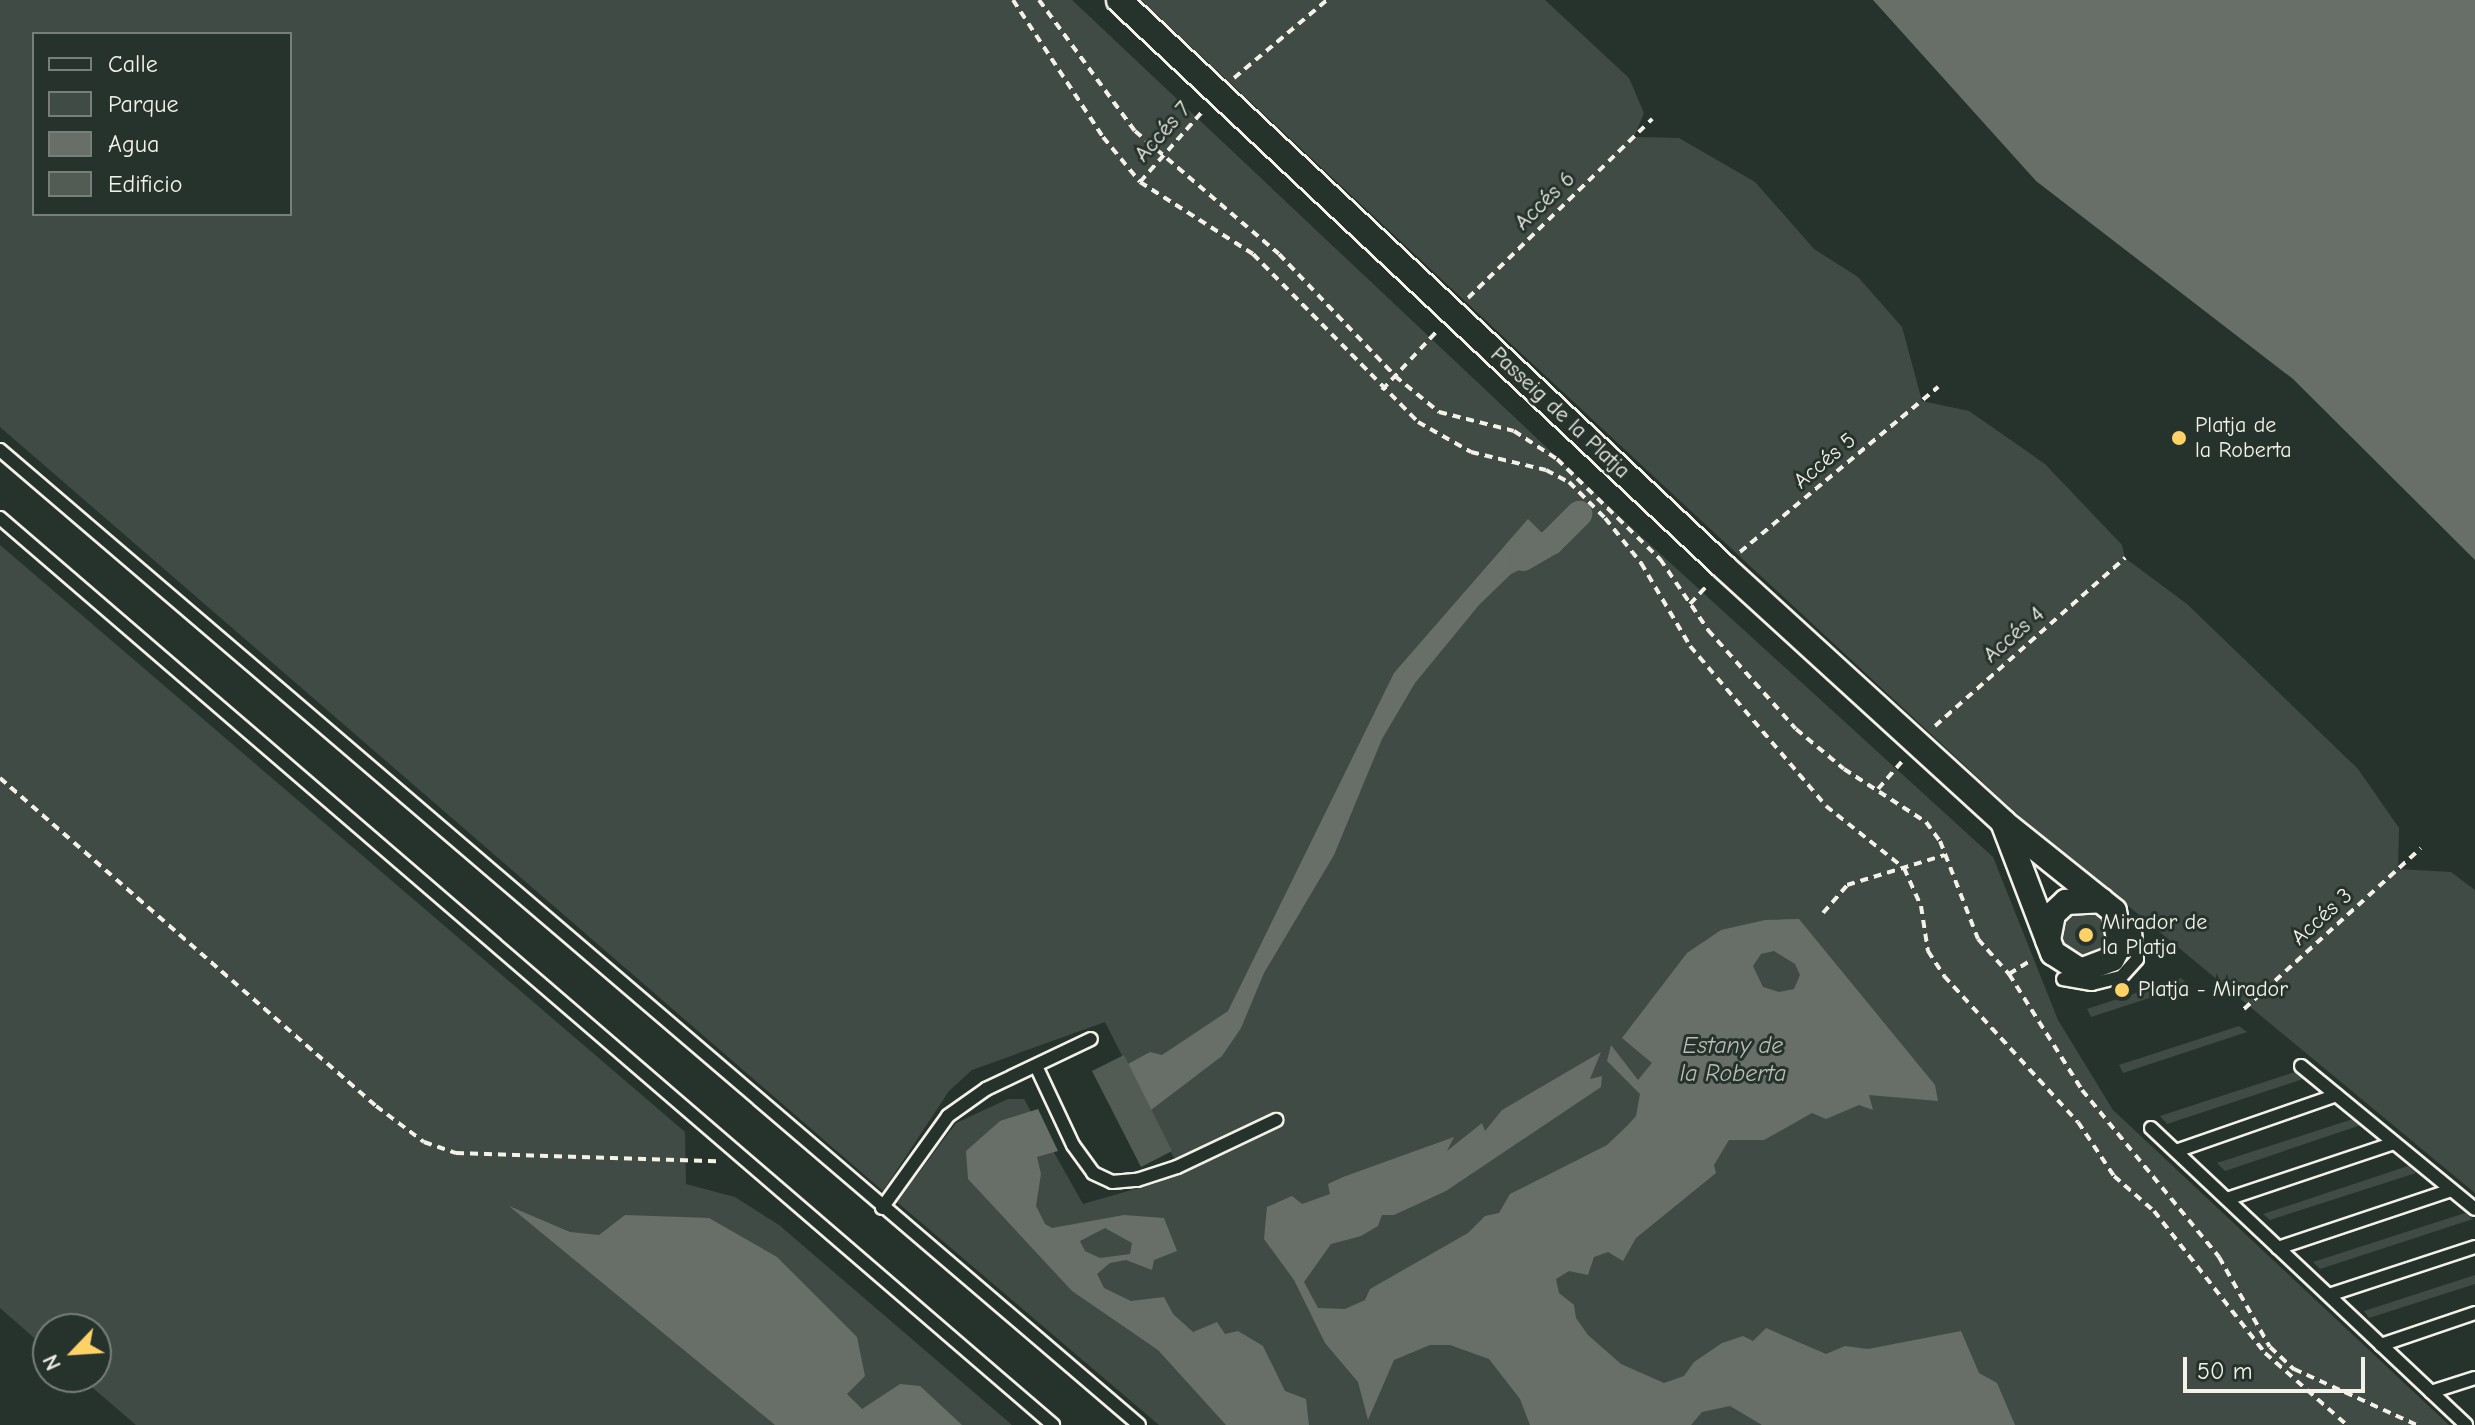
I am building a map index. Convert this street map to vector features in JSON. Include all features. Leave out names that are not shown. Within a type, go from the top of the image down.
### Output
[{"type":"street","name":"Passeig de la Platja","points":[[1119,0],[2003,822],[2114,911],[2121,927],[2112,959],[2081,971],[2065,965],[2044,948],[2003,822]]},
{"type":"street","points":[[2044,948],[2053,914],[2066,902],[2101,900]]},
{"type":"lane","points":[[0,450],[1139,1425]]},
{"type":"lane","points":[[0,518],[1053,1425]]},
{"type":"lane","points":[[2063,979],[2092,984],[2121,977],[2137,959],[2135,928]]},
{"type":"lane","points":[[882,1208],[948,1116],[986,1089],[1091,1039]]},
{"type":"lane","points":[[1036,1066],[1073,1145],[1093,1173],[1112,1182],[1137,1180],[1177,1167],[1276,1120]]},
{"type":"lane","points":[[2301,1066],[2475,1209]]},
{"type":"lane","points":[[2176,1151],[2337,1095]]},
{"type":"lane","points":[[2151,1128],[2466,1425]]},
{"type":"lane","points":[[2227,1199],[2394,1143]]},
{"type":"lane","points":[[2278,1248],[2451,1190]]},
{"type":"lane","points":[[2329,1295],[2475,1247]]},
{"type":"lane","points":[[2381,1345],[2475,1313]]},
{"type":"lane","points":[[2431,1392],[2475,1378]]},
{"type":"path","points":[[1013,0],[1109,147],[1140,182],[1253,254],[1382,390],[1454,446],[1546,470],[1581,492],[1641,563],[1690,646],[1826,806],[1904,868],[1921,906],[1928,951],[1944,976],[2078,1122],[2114,1176],[2154,1211],[2265,1353],[2347,1425]]},
{"type":"path","points":[[1039,0],[1120,113],[1162,157],[1268,243],[1395,376],[1439,412],[1514,431],[1538,444],[1660,559],[1690,604],[1796,729],[1926,822],[1945,855],[1971,929],[2009,974],[2082,1090],[2219,1257],[2278,1356],[2294,1369],[2417,1425]]},
{"type":"path","points":[[1226,85],[1327,0]]},
{"type":"path","name":"Accés 7","points":[[1140,182],[1211,102]]},
{"type":"path","name":"Accés 6","points":[[1461,305],[1652,119]]},
{"type":"path","points":[[1382,390],[1445,323]]},
{"type":"path","name":"Accés 5","points":[[1732,559],[1938,387]]},
{"type":"path","name":"Accés 4","points":[[1924,736],[2125,558]]},
{"type":"path","points":[[1690,604],[1715,577]]},
{"type":"path","points":[[1878,789],[1909,753]]},
{"type":"path","points":[[0,778],[376,1106],[424,1142],[456,1153],[748,1162]]},
{"type":"path","name":"Accés 3","points":[[2244,1009],[2421,848]]},
{"type":"path","points":[[1823,913],[1847,885],[1945,855]]},
{"type":"path","points":[[2009,974],[2044,948]]},
{"type":"green space","points":[[0,0],[1072,0],[1632,528],[1993,857],[2058,1020],[2113,1110],[2449,1425],[1159,1425],[897,1202],[956,1123],[1008,1099],[1024,1099],[1083,1204],[1156,1183],[1281,1125],[1276,1115],[1175,1160],[1105,1022],[972,1070],[949,1091],[883,1191],[0,427]]},
{"type":"green space","points":[[1141,0],[1545,0],[1629,78],[1644,113],[1634,137],[1679,138],[1755,182],[1814,249],[1858,277],[1902,327],[1922,401],[1969,411],[2045,464],[2122,545],[2125,558],[2187,604],[2358,769],[2399,828],[2398,869],[2451,872],[2475,890],[2475,1193],[2016,813]]},
{"type":"green space","points":[[0,545],[685,1132],[686,1184],[735,1197],[779,1225],[1012,1425],[136,1425],[99,1393],[112,1393],[112,1313],[32,1313],[32,1336],[0,1308]]},
{"type":"green space","points":[[2100,908],[2114,938],[2092,963],[2060,952],[2058,919],[2066,909]]},
{"type":"green space","points":[[2181,978],[2189,985],[2091,1017],[2087,1009]]},
{"type":"green space","points":[[2239,1026],[2247,1032],[2123,1073],[2119,1065]]},
{"type":"green space","points":[[2295,1072],[2303,1079],[2167,1124],[2160,1116]]},
{"type":"green space","points":[[2353,1119],[2361,1125],[2225,1171],[2217,1163]]},
{"type":"green space","points":[[2408,1166],[2416,1173],[2270,1220],[2263,1214]]},
{"type":"green space","points":[[2465,1213],[2473,1219],[2320,1269],[2313,1262]]},
{"type":"green space","points":[[2475,1275],[2475,1284],[2369,1318],[2364,1311]]},
{"type":"water","points":[[1873,0],[2475,0],[2475,560],[2293,379],[2036,181]]},
{"type":"water","points":[[1528,519],[1551,542],[1536,562],[1511,574],[1479,605],[1415,683],[1382,739],[1334,855],[1264,973],[1241,1028],[1222,1056],[1151,1110],[1128,1064],[1150,1052],[1162,1055],[1228,1011],[1394,673]]},
{"type":"water","name":"Estany de la Roberta","points":[[1799,919],[1935,1085],[1938,1101],[1869,1095],[1873,1110],[1859,1105],[1826,1119],[1812,1113],[1764,1140],[1729,1140],[1714,1165],[1716,1173],[1636,1238],[1623,1261],[1608,1252],[1594,1257],[1588,1275],[1569,1271],[1556,1279],[1559,1293],[1574,1305],[1576,1318],[1588,1335],[1621,1364],[1664,1383],[1684,1376],[1694,1362],[1722,1343],[1743,1336],[1753,1341],[1766,1328],[1826,1354],[1845,1346],[1868,1349],[1961,1331],[1979,1373],[1997,1383],[2015,1425],[1762,1425],[1730,1406],[1702,1412],[1691,1425],[1530,1425],[1520,1399],[1489,1359],[1450,1345],[1430,1345],[1394,1360],[1368,1420],[1358,1382],[1325,1343],[1294,1280],[1264,1239],[1267,1207],[1292,1196],[1302,1204],[1330,1194],[1328,1184],[1343,1177],[1454,1137],[1447,1151],[1482,1123],[1485,1131],[1502,1110],[1601,1052],[1590,1079],[1602,1076],[1601,1087],[1446,1191],[1394,1215],[1382,1215],[1378,1226],[1361,1236],[1331,1244],[1304,1282],[1318,1308],[1345,1309],[1365,1300],[1370,1289],[1468,1233],[1485,1216],[1499,1213],[1510,1194],[1607,1145],[1636,1116],[1640,1094],[1607,1061],[1611,1045],[1638,1080],[1652,1063],[1622,1038],[1687,953],[1721,930],[1765,920]],"holes":[[[1774,951],[1795,964],[1800,975],[1794,989],[1779,992],[1763,987],[1753,966],[1761,954]]]},
{"type":"water","points":[[1038,1109],[1058,1151],[1037,1157],[1041,1174],[1036,1206],[1045,1224],[1052,1228],[1124,1215],[1164,1218],[1177,1251],[1154,1260],[1152,1270],[1126,1260],[1110,1263],[1097,1274],[1104,1288],[1131,1301],[1164,1297],[1173,1314],[1193,1332],[1217,1322],[1225,1334],[1238,1331],[1263,1346],[1285,1391],[1306,1399],[1309,1425],[1226,1425],[1158,1350],[1072,1291],[968,1179],[966,1151],[1000,1121]],"holes":[[[1105,1228],[1132,1243],[1130,1254],[1100,1258],[1085,1251],[1080,1241]]]},
{"type":"water","points":[[509,1206],[570,1232],[599,1235],[625,1215],[709,1218],[777,1257],[857,1337],[865,1376],[847,1394],[862,1409],[900,1384],[920,1386],[962,1425],[775,1425]]},
{"type":"building","points":[[1124,1055],[1172,1151],[1141,1167],[1092,1071]]},
{"type":"waterway","points":[[1523,558],[1551,542],[1579,514]]},
{"type":"place","name":"Platja de la Roberta","points":[[2179,438]]},
{"type":"place","name":"Mirador de la Platja","points":[[2086,935]]},
{"type":"place","name":"Platja - Mirador","points":[[2122,990]]}]
